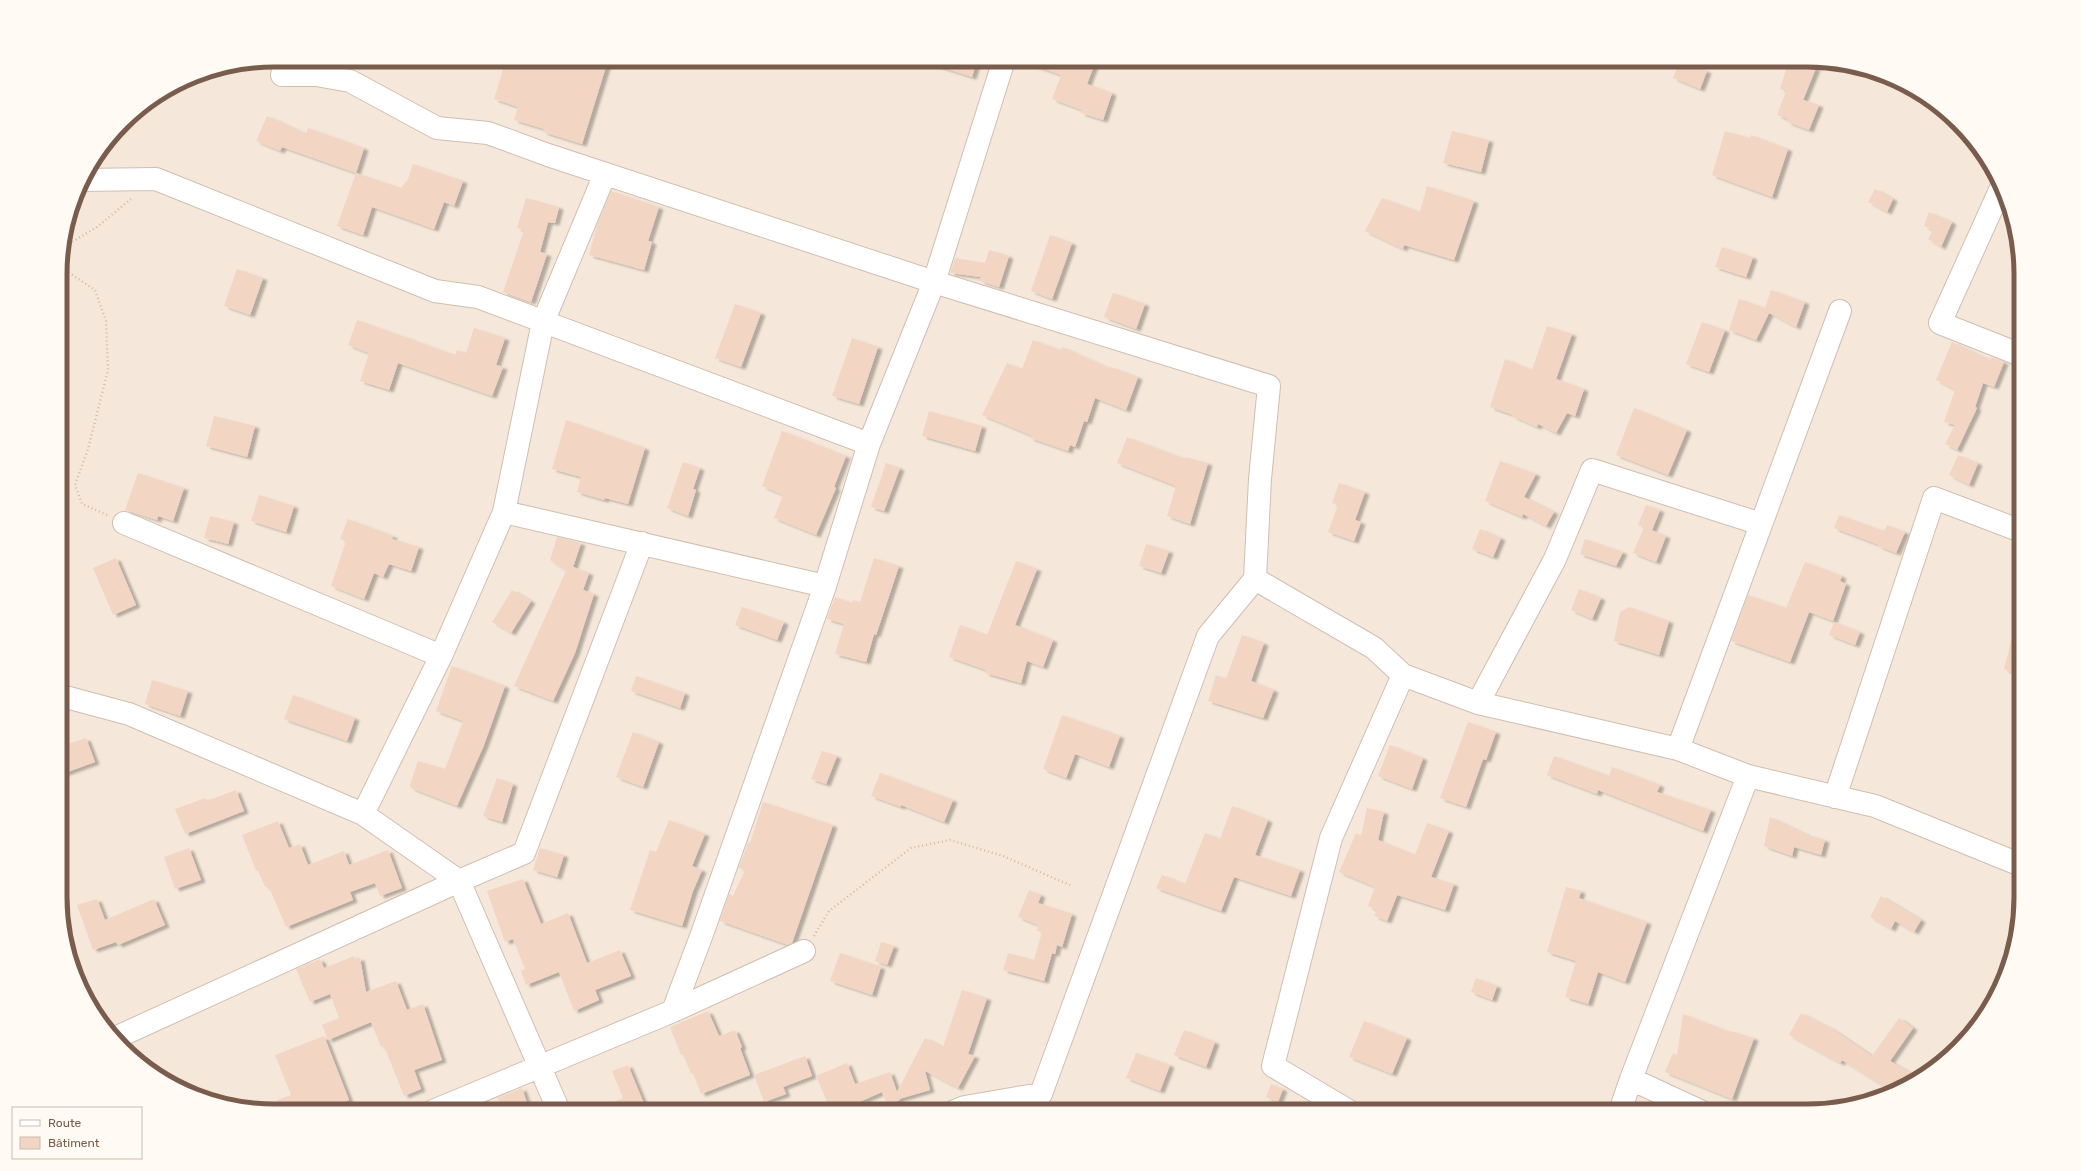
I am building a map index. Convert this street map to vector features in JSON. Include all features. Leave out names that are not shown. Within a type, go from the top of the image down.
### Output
[{"type":"street","points":[[284,67],[282,75],[316,75],[350,81],[437,128],[488,133],[548,156],[934,282],[1269,386],[1260,479],[1255,579],[1208,636],[1041,1094],[992,1104]]},
{"type":"street","points":[[673,1011],[702,934],[825,586],[869,444],[934,282],[1002,67]]},
{"type":"street","points":[[363,814],[441,656],[504,512],[543,322],[605,174]]},
{"type":"street","points":[[90,180],[156,179],[435,291],[478,297],[869,444]]},
{"type":"street","points":[[1998,195],[1940,323],[2014,353]]},
{"type":"street","points":[[1678,749],[1840,311]]},
{"type":"street","points":[[1478,703],[1555,559],[1592,470],[1761,524]]},
{"type":"street","points":[[1835,797],[1934,498],[2014,528]]},
{"type":"street","points":[[504,512],[825,586]]},
{"type":"street","points":[[124,523],[441,656]]},
{"type":"street","points":[[120,1035],[459,881],[524,853],[642,543]]},
{"type":"street","points":[[1255,579],[1374,648],[1403,675],[1478,703],[1678,749],[1748,776],[1875,806],[2014,862]]},
{"type":"street","points":[[1337,1104],[1273,1066],[1331,838],[1403,675]]},
{"type":"street","points":[[67,697],[129,714],[363,814],[459,881],[541,1066],[556,1104]]},
{"type":"street","points":[[1622,1104],[1748,776]]},
{"type":"street","points":[[450,1104],[673,1011],[804,951]]},
{"type":"street","points":[[1631,1079],[1685,1104]]},
{"type":"path","points":[[70,243],[97,227],[132,198]]},
{"type":"path","points":[[67,271],[95,290],[106,321],[108,370],[88,449],[75,484],[82,504],[124,523]]},
{"type":"path","points":[[804,951],[829,911],[911,848],[950,840],[1003,856],[1072,886]]},
{"type":"shaded area","points":[[261,67],[1820,67],[1860,74],[1898,88],[1922,102],[1943,118],[1963,138],[1979,159],[1993,183],[2003,208],[2010,234],[2014,261],[2014,910],[2007,950],[1993,988],[1979,1012],[1963,1033],[1943,1053],[1922,1069],[1898,1083],[1873,1093],[1847,1100],[1820,1104],[261,1104],[221,1097],[183,1083],[159,1069],[138,1053],[118,1033],[102,1012],[88,988],[78,963],[71,937],[67,910],[67,261],[74,221],[83,195],[102,159],[118,138],[148,110],[183,88],[221,74]]},
{"type":"building","points":[[504,67],[606,67],[582,144],[543,132],[544,129],[514,120],[518,107],[494,99]]},
{"type":"building","points":[[941,67],[975,67],[972,77]]},
{"type":"building","points":[[1038,67],[1093,67],[1087,84],[1112,93],[1103,120],[1081,113],[1082,110],[1052,99],[1061,75]]},
{"type":"building","points":[[1677,67],[1697,67],[1707,71],[1700,89],[1673,78]]},
{"type":"building","points":[[1787,67],[1816,68],[1803,100],[1819,105],[1809,130],[1787,122],[1788,119],[1777,115],[1786,91],[1780,89]]},
{"type":"building","points":[[267,116],[306,134],[308,128],[364,148],[356,173],[282,147],[280,151],[256,141]]},
{"type":"building","points":[[1452,131],[1489,140],[1481,172],[1443,163]]},
{"type":"building","points":[[1725,131],[1750,138],[1751,135],[1788,149],[1772,197],[1712,175]]},
{"type":"building","points":[[413,164],[463,181],[454,206],[444,202],[434,229],[372,207],[363,235],[337,226],[356,173],[401,188],[408,179]]},
{"type":"building","points":[[1427,186],[1474,201],[1454,260],[1404,245],[1403,249],[1365,231],[1382,198],[1420,212]]},
{"type":"building","points":[[1875,189],[1893,199],[1887,212],[1868,202]]},
{"type":"building","points":[[611,191],[659,207],[648,241],[652,242],[644,270],[589,255],[597,225]]},
{"type":"building","points":[[526,198],[559,207],[555,223],[548,222],[540,252],[547,254],[531,302],[503,292],[524,230],[517,228]]},
{"type":"building","points":[[1929,212],[1952,222],[1941,247],[1928,239],[1933,230],[1924,226]]},
{"type":"building","points":[[1050,235],[1072,243],[1052,299],[1031,291]]},
{"type":"building","points":[[1722,247],[1753,257],[1746,277],[1715,267]]},
{"type":"building","points":[[989,250],[1009,256],[999,287],[980,281],[981,277],[950,273],[955,258],[985,263]]},
{"type":"building","points":[[237,269],[263,278],[250,315],[224,306]]},
{"type":"building","points":[[1771,290],[1805,302],[1796,327],[1769,313],[1756,340],[1729,330],[1739,299],[1765,308]]},
{"type":"building","points":[[1113,293],[1145,304],[1136,329],[1104,317]]},
{"type":"building","points":[[735,304],[761,313],[741,367],[715,358]]},
{"type":"building","points":[[357,320],[455,355],[457,350],[466,353],[474,328],[505,338],[496,365],[503,367],[492,396],[398,363],[389,390],[360,381],[369,353],[348,345]]},
{"type":"building","points":[[1702,322],[1725,330],[1709,372],[1686,364]]},
{"type":"building","points":[[1547,326],[1572,334],[1556,379],[1584,389],[1575,416],[1567,413],[1556,433],[1538,424],[1537,427],[1512,416],[1513,415],[1490,407],[1505,359],[1532,370]]},
{"type":"building","points":[[852,338],[878,347],[859,404],[832,396]]},
{"type":"building","points":[[1033,340],[1060,350],[1062,347],[1111,369],[1111,367],[1138,377],[1126,410],[1095,398],[1087,422],[1084,421],[1075,447],[1070,445],[1068,451],[1030,438],[1030,435],[982,415],[1007,363],[1022,369]]},
{"type":"building","points":[[1952,342],[1990,360],[1991,357],[2004,362],[1994,387],[1983,383],[1975,407],[1977,408],[1957,450],[1945,444],[1955,425],[1944,422],[1955,390],[1936,380]]},
{"type":"building","points":[[1634,408],[1687,430],[1668,475],[1616,455]]},
{"type":"building","points":[[929,411],[982,426],[975,451],[922,436]]},
{"type":"building","points":[[214,416],[255,426],[247,457],[206,446]]},
{"type":"building","points":[[566,420],[645,448],[628,504],[605,498],[604,500],[577,492],[581,477],[552,469]]},
{"type":"building","points":[[782,431],[846,456],[834,487],[836,488],[816,535],[774,518],[783,495],[762,486]]},
{"type":"building","points":[[1127,437],[1185,459],[1185,457],[1208,463],[1190,524],[1167,516],[1176,486],[1117,463]]},
{"type":"building","points":[[1958,455],[1978,463],[1969,485],[1949,475]]},
{"type":"building","points":[[1500,461],[1536,474],[1524,497],[1554,512],[1546,526],[1523,514],[1522,517],[1485,501]]},
{"type":"building","points":[[683,462],[700,468],[693,489],[696,490],[688,516],[667,508]]},
{"type":"building","points":[[886,463],[900,468],[884,511],[871,507]]},
{"type":"building","points":[[138,473],[184,488],[173,521],[158,516],[157,520],[125,510]]},
{"type":"building","points":[[1339,483],[1365,492],[1355,520],[1361,522],[1354,541],[1328,532],[1338,505],[1332,503]]},
{"type":"building","points":[[259,495],[294,506],[286,532],[251,521]]},
{"type":"building","points":[[1646,505],[1660,510],[1652,530],[1638,525]]},
{"type":"building","points":[[1839,515],[1884,531],[1887,525],[1905,532],[1896,553],[1834,528]]},
{"type":"building","points":[[210,516],[234,522],[228,544],[204,538]]},
{"type":"building","points":[[348,519],[393,536],[392,539],[419,547],[411,571],[389,564],[383,577],[374,573],[364,599],[331,586],[346,541],[340,539]]},
{"type":"building","points":[[1644,527],[1666,536],[1656,562],[1633,553]]},
{"type":"building","points":[[1480,529],[1501,538],[1493,557],[1472,549]]},
{"type":"building","points":[[557,537],[581,543],[573,567],[589,573],[583,590],[594,594],[575,653],[553,701],[514,686],[566,571],[550,560]]},
{"type":"building","points":[[1585,539],[1623,552],[1616,566],[1580,554]]},
{"type":"building","points":[[1146,544],[1169,551],[1161,573],[1139,566]]},
{"type":"building","points":[[116,558],[136,605],[113,615],[93,568]]},
{"type":"building","points":[[874,558],[899,566],[876,635],[874,634],[866,662],[835,654],[844,624],[827,619],[835,597],[852,603],[853,600],[860,602]]},
{"type":"building","points":[[1016,561],[1037,569],[1015,625],[1053,640],[1043,667],[1027,661],[1021,683],[985,673],[986,670],[949,657],[960,625],[987,635]]},
{"type":"building","points":[[1805,562],[1842,576],[1840,581],[1846,584],[1833,621],[1809,612],[1790,662],[1731,641],[1748,595],[1786,608]]},
{"type":"building","points":[[1579,589],[1601,598],[1592,619],[1571,610]]},
{"type":"building","points":[[512,590],[531,601],[511,633],[492,622]]},
{"type":"building","points":[[742,607],[784,622],[777,640],[735,625]]},
{"type":"building","points":[[1629,607],[1669,621],[1659,655],[1614,641],[1620,612]]},
{"type":"building","points":[[1834,622],[1860,632],[1855,645],[1829,635]]},
{"type":"building","points":[[2014,630],[2014,673],[2004,669]]},
{"type":"building","points":[[1242,635],[1264,643],[1251,681],[1274,690],[1263,718],[1208,701],[1216,675],[1226,679]]},
{"type":"building","points":[[452,666],[505,686],[484,745],[457,806],[411,788],[410,785],[418,761],[445,769],[463,721],[436,711]]},
{"type":"building","points":[[636,676],[685,693],[680,708],[631,691]]},
{"type":"building","points":[[152,680],[188,691],[180,716],[145,704]]},
{"type":"building","points":[[293,695],[355,718],[347,741],[284,719]]},
{"type":"building","points":[[1062,715],[1120,736],[1109,767],[1075,754],[1066,778],[1043,769]]},
{"type":"building","points":[[1468,722],[1496,732],[1486,760],[1483,759],[1466,807],[1440,798]]},
{"type":"building","points":[[633,732],[659,742],[643,787],[616,777]]},
{"type":"building","points":[[86,738],[95,762],[67,772],[67,744]]},
{"type":"building","points":[[1390,745],[1423,758],[1412,789],[1378,776]]},
{"type":"building","points":[[822,751],[837,756],[826,784],[811,779]]},
{"type":"building","points":[[1554,756],[1609,776],[1612,767],[1660,785],[1657,792],[1711,810],[1703,831],[1598,790],[1597,794],[1547,775]]},
{"type":"building","points":[[880,773],[953,800],[944,822],[901,805],[901,807],[871,796]]},
{"type":"building","points":[[497,778],[513,784],[502,822],[483,816]]},
{"type":"building","points":[[236,790],[244,811],[185,834],[175,809],[205,798],[206,801]]},
{"type":"building","points":[[763,802],[833,825],[792,943],[788,945],[720,921],[729,894],[733,896],[745,870],[739,868],[748,843],[750,843]]},
{"type":"building","points":[[1232,806],[1268,820],[1255,855],[1300,870],[1291,896],[1234,877],[1221,911],[1156,888],[1162,875],[1185,884],[1205,833],[1220,839]]},
{"type":"building","points":[[1367,808],[1384,812],[1378,840],[1415,855],[1427,823],[1449,831],[1431,877],[1454,884],[1445,910],[1397,895],[1387,921],[1374,916],[1377,910],[1368,906],[1375,887],[1339,872],[1356,833],[1361,836]]},
{"type":"building","points":[[1770,817],[1808,835],[1825,840],[1821,855],[1794,847],[1792,856],[1764,846]]},
{"type":"building","points":[[669,820],[705,834],[692,866],[702,870],[693,891],[682,926],[630,910],[650,850],[656,852]]},
{"type":"building","points":[[278,821],[289,848],[300,844],[308,865],[344,851],[349,865],[388,850],[402,888],[380,896],[375,883],[350,892],[353,900],[286,927],[268,885],[265,887],[258,870],[256,871],[242,835]]},
{"type":"building","points":[[189,848],[201,880],[175,889],[164,857]]},
{"type":"building","points":[[540,848],[564,855],[557,877],[533,870]]},
{"type":"building","points":[[523,879],[541,924],[568,913],[587,963],[620,950],[631,976],[595,990],[599,1000],[574,1011],[559,972],[526,985],[521,971],[525,969],[513,939],[505,942],[487,891]]},
{"type":"building","points":[[1566,887],[1581,891],[1579,898],[1647,922],[1625,982],[1598,972],[1588,1004],[1565,997],[1576,961],[1547,952]]},
{"type":"building","points":[[1029,890],[1041,895],[1038,903],[1072,914],[1062,947],[1057,945],[1055,954],[1052,953],[1044,981],[1003,970],[1008,953],[1034,960],[1042,932],[1037,931],[1038,925],[1018,917]]},
{"type":"building","points":[[1881,896],[1921,920],[1914,932],[1895,921],[1891,929],[1870,917]]},
{"type":"building","points":[[97,899],[105,920],[154,899],[165,925],[118,945],[116,942],[93,950],[77,905]]},
{"type":"building","points":[[881,942],[894,946],[887,965],[875,961]]},
{"type":"building","points":[[840,953],[881,967],[872,995],[830,981]]},
{"type":"building","points":[[354,956],[354,959],[360,958],[366,992],[396,981],[407,1010],[423,1004],[442,1060],[414,1070],[421,1089],[404,1096],[384,1046],[381,1047],[371,1022],[328,1040],[322,1025],[339,1018],[330,994],[310,1002],[296,969],[320,959],[324,968]]},
{"type":"building","points":[[1476,978],[1497,986],[1492,1000],[1471,992]]},
{"type":"building","points":[[962,990],[987,998],[968,1054],[975,1056],[958,1088],[925,1071],[930,1090],[899,1099],[900,1100],[890,1104],[887,1104],[882,1092],[855,1104],[828,1104],[816,1076],[847,1063],[855,1084],[890,1072],[897,1092],[925,1038],[943,1047]]},
{"type":"building","points":[[708,1011],[719,1036],[735,1030],[742,1047],[740,1048],[750,1075],[701,1094],[693,1073],[691,1074],[683,1054],[681,1055],[670,1027]]},
{"type":"building","points":[[1801,1013],[1832,1029],[1872,1056],[1899,1018],[1913,1028],[1890,1061],[1913,1074],[1886,1088],[1842,1060],[1840,1063],[1789,1035]]},
{"type":"building","points":[[1683,1014],[1730,1032],[1754,1038],[1732,1099],[1665,1072],[1673,1053],[1677,1055]]},
{"type":"building","points":[[1364,1021],[1407,1038],[1392,1074],[1349,1057]]},
{"type":"building","points":[[1184,1030],[1215,1042],[1206,1067],[1174,1055]]},
{"type":"building","points":[[324,1036],[349,1100],[339,1104],[279,1104],[277,1100],[291,1095],[275,1055]]},
{"type":"building","points":[[1136,1053],[1170,1065],[1160,1091],[1126,1078]]},
{"type":"building","points":[[805,1056],[812,1076],[783,1087],[786,1094],[764,1102],[754,1075]]},
{"type":"building","points":[[628,1065],[644,1104],[610,1104],[623,1098],[612,1071]]},
{"type":"building","points":[[1271,1084],[1283,1089],[1278,1102],[1266,1097]]},
{"type":"building","points":[[522,1088],[527,1104],[500,1104],[498,1098]]}]
